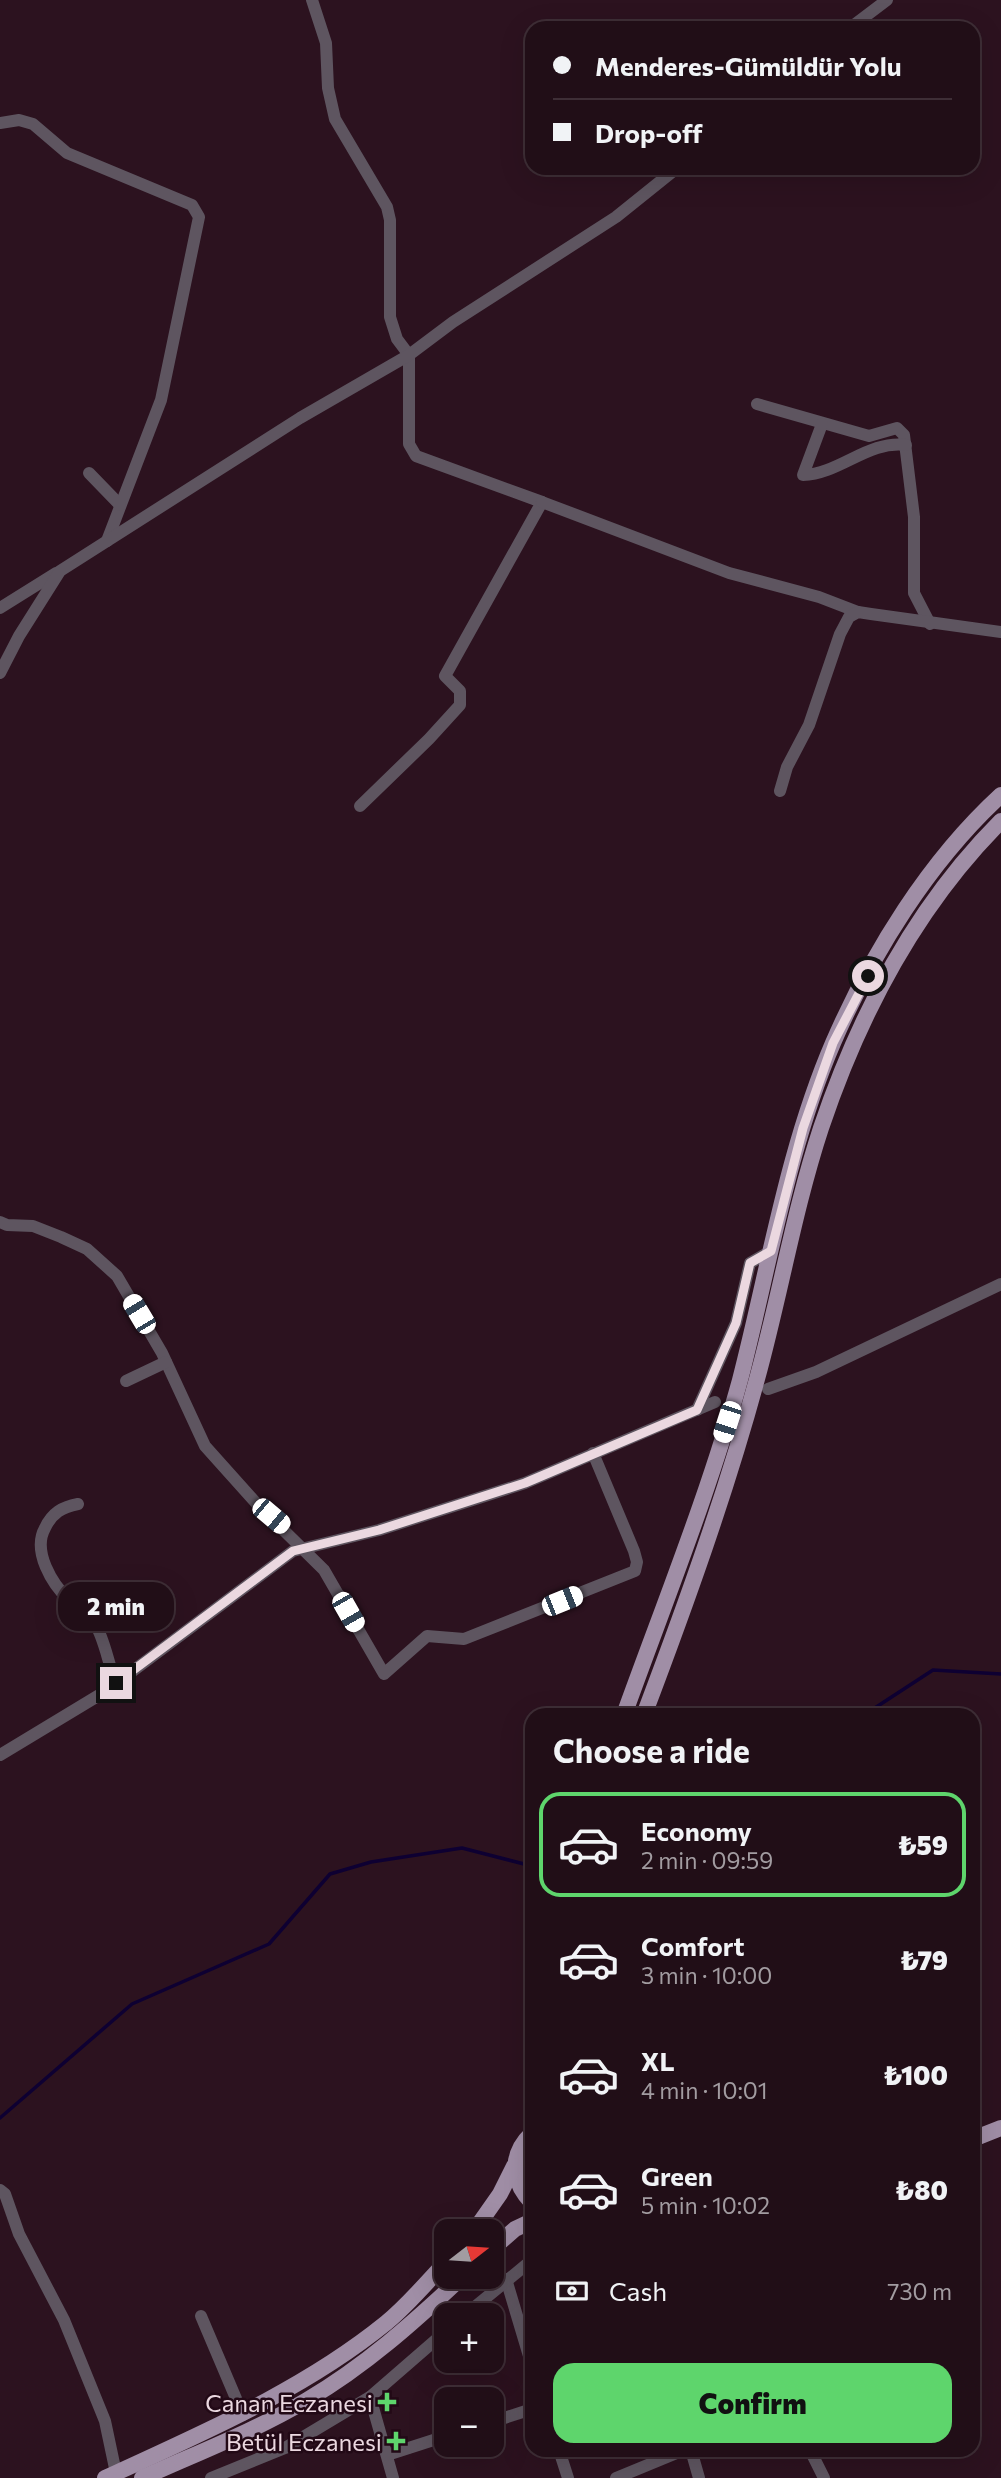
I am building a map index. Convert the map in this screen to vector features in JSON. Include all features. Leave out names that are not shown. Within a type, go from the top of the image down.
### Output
[{"type":"main road","points":[[626,1708],[727,1422],[803,1128],[833,1043],[879,954],[936,865],[1001,794]]},
{"type":"main road","points":[[646,1708],[728,1479],[821,1131],[846,1060],[896,960],[922,916],[976,846],[1001,821]]},
{"type":"main road","points":[[980,2136],[1001,2128]]},
{"type":"main road","points":[[482,2219],[500,2194],[525,2140]]},
{"type":"main road","points":[[514,2165],[516,2180],[525,2193]]},
{"type":"main road","points":[[504,2239],[525,2224]]},
{"type":"main road","points":[[110,2475],[243,2415],[325,2367],[386,2322],[434,2274]]},
{"type":"main road","points":[[142,2478],[306,2401],[409,2328],[450,2289]]},
{"type":"street","points":[[312,0],[326,43],[328,88],[335,118],[387,207],[390,220],[390,317],[397,339],[409,355],[409,444],[416,456],[729,573],[819,597],[858,612],[1001,632]]},
{"type":"street","points":[[859,21],[887,0]]},
{"type":"street","points":[[0,123],[19,120],[33,124],[67,153],[192,205],[199,217],[161,400],[107,541]]},
{"type":"street","points":[[0,608],[300,418],[409,355],[464,314],[615,217],[668,175]]},
{"type":"street","points":[[757,404],[869,436],[897,428],[904,435],[914,517],[914,593],[930,624]]},
{"type":"street","points":[[822,424],[803,475],[817,474],[881,445],[906,445]]},
{"type":"street","points":[[89,473],[120,505]]},
{"type":"street","points":[[360,806],[429,740],[460,705],[460,691],[445,676],[542,502]]},
{"type":"street","points":[[0,673],[19,636],[60,571]]},
{"type":"street","points":[[780,791],[787,767],[809,725],[840,634],[849,617],[858,612]]},
{"type":"street","points":[[0,1222],[7,1225],[33,1226],[87,1249],[117,1276],[166,1362],[205,1446],[257,1504],[304,1547],[324,1570],[384,1674],[427,1636],[464,1639],[635,1571],[637,1562],[634,1550],[593,1453]]},
{"type":"street","points":[[697,1410],[736,1323],[750,1263],[771,1251]]},
{"type":"street","points":[[768,1389],[816,1372],[1001,1285]]},
{"type":"street","points":[[127,1381],[166,1362]]},
{"type":"street","points":[[0,1755],[116,1683],[293,1551],[426,1516],[525,1483],[715,1402]]},
{"type":"street","points":[[78,1504],[64,1507],[51,1517],[42,1532],[39,1549],[52,1579],[68,1600],[93,1620],[116,1683]]},
{"type":"street","points":[[0,2190],[5,2194],[19,2234],[64,2320],[105,2421],[110,2475]]},
{"type":"street","points":[[479,2303],[525,2265]]},
{"type":"street","points":[[506,2280],[525,2343]]},
{"type":"street","points":[[201,2316],[243,2415]]},
{"type":"street","points":[[211,2478],[285,2448],[370,2397],[434,2341]]},
{"type":"street","points":[[370,2397],[393,2478]]},
{"type":"street","points":[[504,2418],[525,2411]]},
{"type":"street","points":[[387,2455],[434,2440]]},
{"type":"street","points":[[561,2457],[568,2478]]},
{"type":"street","points":[[615,2478],[667,2457]]},
{"type":"street","points":[[693,2457],[699,2478]]},
{"type":"street","points":[[814,2457],[824,2478]]},
{"type":"waterway","points":[[875,1708],[933,1670],[1001,1674]]},
{"type":"waterway","points":[[0,2118],[132,2004],[269,1944],[330,1874],[371,1862],[462,1848],[525,1864]]},
{"type":"place","name":"Canan Eczanesi","points":[[387,2402]]},
{"type":"place","name":"Betül Eczanesi","points":[[396,2441]]},
{"type":"route","points":[[116,1683],[293,1551],[327,1540],[379,1530],[525,1483],[697,1410],[736,1323],[750,1263],[771,1251],[803,1128],[833,1043],[868,976]]}]
